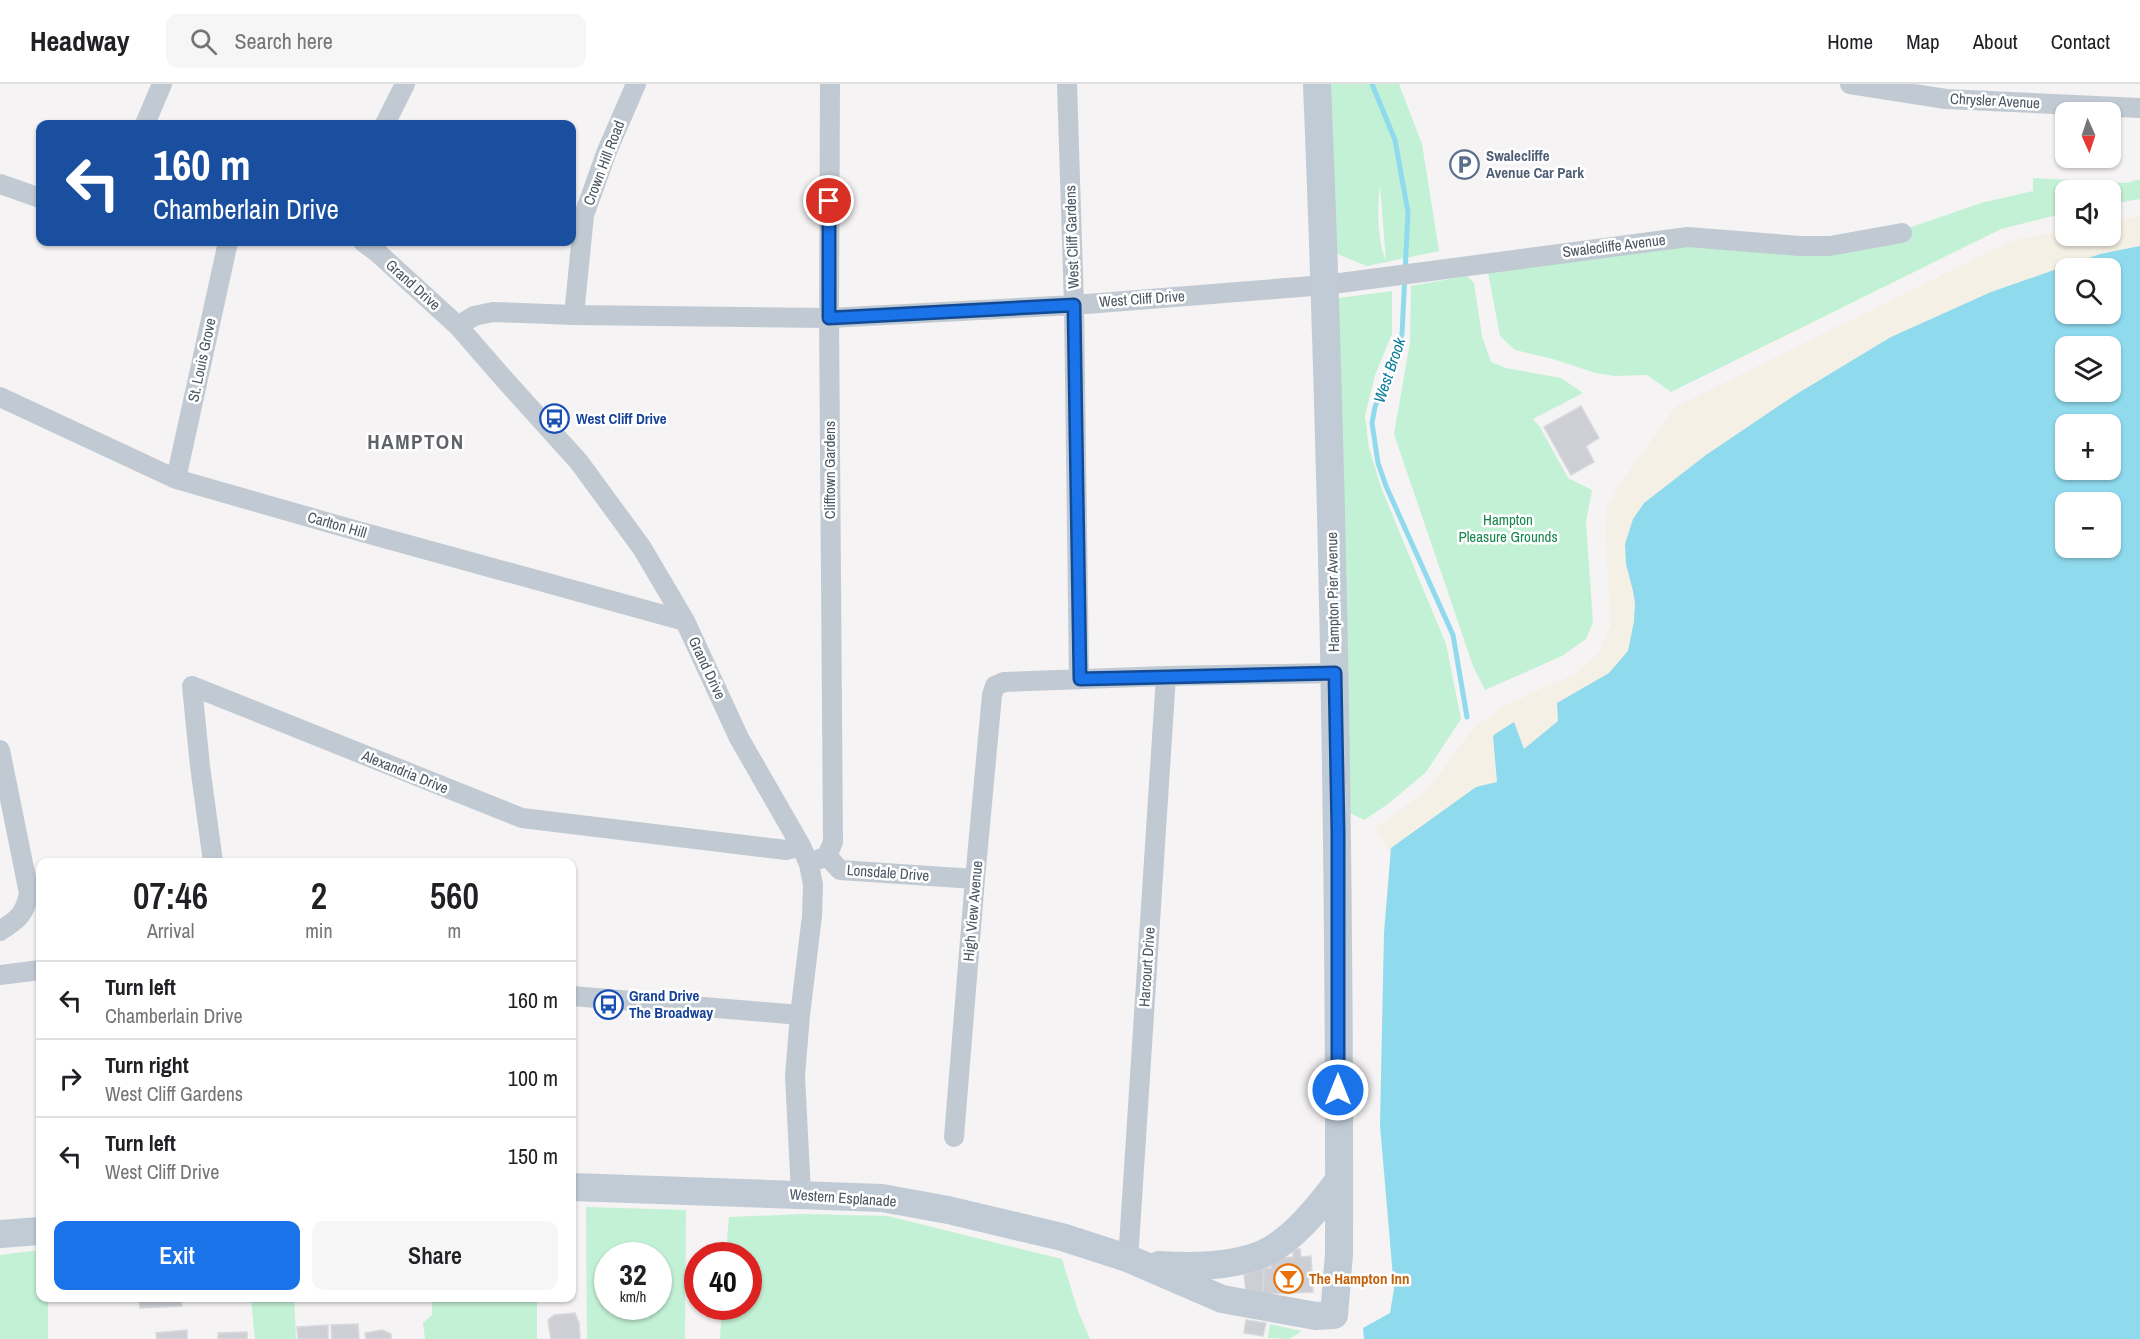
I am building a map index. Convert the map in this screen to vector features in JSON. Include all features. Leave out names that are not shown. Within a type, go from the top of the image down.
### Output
[{"type":"street","points":[[147,120],[162,84]]},
{"type":"street","points":[[387,120],[405,84]]},
{"type":"street","name":"Crown Hill Road","points":[[574,315],[584,215],[607,151],[636,84]]},
{"type":"street","name":"Clifftown Gardens","points":[[827,855],[833,842],[829,318],[830,84]]},
{"type":"street","name":"West Cliff Gardens","points":[[1067,84],[1074,305],[1080,679]]},
{"type":"street","name":"Hampton Pier Avenue","points":[[1317,84],[1325,285],[1338,833],[1339,1254],[1334,1315]]},
{"type":"street","name":"Chrysler Avenue","points":[[1850,84],[1946,99],[2140,108]]},
{"type":"street","points":[[0,184],[36,197]]},
{"type":"street","name":"Swalecliffe Avenue","points":[[1325,285],[1688,237],[1800,246],[1830,246],[1868,241],[1902,233]]},
{"type":"street","name":"St. Louis Grove","points":[[176,479],[227,246]]},
{"type":"street","name":"Grand Drive","points":[[368,246],[458,326],[579,462],[642,548],[685,621],[739,738],[805,855],[813,885],[812,916],[795,1076],[801,1194]]},
{"type":"street","name":"West Cliff Drive","points":[[458,326],[474,316],[493,312],[829,318],[1074,305],[1325,285]]},
{"type":"street","name":"Carlton Hill","points":[[0,397],[176,479],[685,621]]},
{"type":"street","points":[[1080,679],[1335,673]]},
{"type":"street","name":"Harcourt Drive","points":[[1134,1261],[1130,1233],[1166,676]]},
{"type":"street","name":"High View Avenue","points":[[954,1137],[992,695],[995,686],[1004,682],[1080,679]]},
{"type":"street","name":"Alexandria Drive","points":[[212,858],[192,686],[522,818],[786,850],[805,855]]},
{"type":"street","points":[[0,750],[33,912],[0,931]]},
{"type":"street","name":"Lonsdale Drive","points":[[805,855],[827,855],[840,870],[975,879]]},
{"type":"street","points":[[0,975],[36,970]]},
{"type":"street","points":[[576,996],[800,1015]]},
{"type":"street","name":"Western Esplanade","points":[[1134,1261],[1177,1266],[1215,1266],[1260,1255],[1282,1242],[1308,1218],[1339,1180]]},
{"type":"street","name":"Western Esplanade","points":[[576,1187],[882,1198],[948,1210],[1062,1237],[1134,1261],[1222,1299],[1316,1316],[1334,1315]]},
{"type":"street","points":[[1308,1218],[1339,1254]]},
{"type":"street","points":[[0,1234],[36,1231]]},
{"type":"street","points":[[1222,1299],[1218,1279],[1223,1264]]},
{"type":"green space","points":[[1324,84],[1399,84],[1422,144],[1439,251],[1367,266],[1330,251]],"holes":[[[1380,186],[1386,260],[1378,224]]]},
{"type":"green space","points":[[2033,178],[2071,180],[2055,180],[2055,216],[2001,229],[1671,392],[1647,375],[1614,376],[1596,373],[1515,350],[1500,336],[1486,262],[1688,237],[1877,239],[1981,203],[2033,191]]},
{"type":"green space","points":[[2140,179],[2140,199],[2121,202],[2121,183]]},
{"type":"green space","name":"Hampton Pleasure Grounds","points":[[1467,276],[1474,283],[1482,336],[1491,362],[1506,368],[1561,378],[1583,393],[1533,419],[1540,427],[1568,478],[1592,490],[1586,522],[1593,622],[1586,639],[1562,656],[1485,690],[1473,666],[1394,434],[1410,342],[1411,286]]},
{"type":"green space","points":[[1392,291],[1392,334],[1375,375],[1365,416],[1369,448],[1382,490],[1446,644],[1461,719],[1426,772],[1388,804],[1364,820],[1348,812],[1331,299]]},
{"type":"green space","points":[[586,1207],[686,1210],[685,1339],[587,1339]]},
{"type":"green space","points":[[804,1214],[888,1216],[1062,1259],[1078,1311],[1090,1339],[720,1339],[721,1320],[762,1320],[762,1242],[727,1242],[729,1217]]},
{"type":"green space","points":[[36,1250],[36,1302],[48,1302],[48,1339],[0,1339],[0,1255]]},
{"type":"green space","points":[[251,1302],[294,1302],[296,1339],[255,1339]]},
{"type":"green space","points":[[432,1302],[537,1302],[537,1339],[425,1339],[423,1323],[432,1315]]},
{"type":"green space","points":[[1270,1324],[1302,1331],[1289,1339],[1268,1338]]},
{"type":"sand","points":[[2140,216],[2140,297],[2121,279],[2121,258],[2055,258],[2055,323],[1688,631],[1410,889],[1376,828],[1428,789],[1474,727],[1507,705],[1576,673],[1598,654],[1611,624],[1605,529],[1607,507],[1620,484],[1675,407],[2011,241],[2055,232],[2055,246],[2121,246],[2121,219]]},
{"type":"water","points":[[2140,246],[2140,1339],[1364,1339],[1363,1328],[1390,1313],[1394,1289],[1380,1125],[1384,933],[1391,848],[1476,787],[1497,782],[1493,736],[1495,734],[1514,722],[1524,749],[1558,721],[1557,703],[1609,673],[1628,651],[1635,604],[1626,564],[1625,544],[1633,519],[1644,503],[1706,455],[1795,395],[1891,337],[1991,292],[2055,270],[2055,324],[2121,324],[2121,258],[2089,258]]},
{"type":"building","points":[[1581,406],[1599,438],[1586,446],[1594,462],[1571,475],[1544,427]]},
{"type":"building","name":"The Hampton Inn","points":[[1293,1249],[1300,1249],[1301,1257],[1311,1256],[1313,1292],[1263,1294],[1264,1268],[1271,1268],[1271,1261],[1293,1257]]},
{"type":"building","points":[[1264,1268],[1263,1294],[1246,1291],[1244,1275]]},
{"type":"building","points":[[139,1302],[182,1302],[182,1306],[140,1308]]},
{"type":"building","points":[[575,1313],[579,1323],[580,1339],[551,1339],[548,1320],[554,1315]]},
{"type":"building","points":[[1246,1320],[1266,1323],[1263,1336],[1244,1333]]},
{"type":"building","points":[[358,1324],[359,1339],[332,1339],[331,1325]]},
{"type":"building","points":[[328,1325],[328,1339],[298,1339],[297,1327]]},
{"type":"building","points":[[187,1330],[187,1339],[157,1339],[156,1333]]},
{"type":"building","points":[[382,1330],[391,1334],[391,1339],[366,1339],[365,1333]]},
{"type":"building","points":[[247,1332],[247,1339],[218,1339],[218,1333]]},
{"type":"waterway","name":"West Brook","points":[[1372,84],[1395,140],[1408,212],[1402,334],[1375,407],[1372,423],[1378,463],[1386,486],[1453,635],[1467,717]]},
{"type":"place","name":"Swalecliffe Avenue Car Park","points":[[1465,165]]},
{"type":"place","name":"West Cliff Drive","points":[[555,419]]},
{"type":"place","name":"Grand Drive The Broadway","points":[[608,1005]]},
{"type":"place","name":"The Hampton Inn","points":[[1288,1279]]},
{"type":"district","name":"HAMPTON","points":[[416,442]]},
{"type":"route","points":[[829,201],[829,318],[1074,305],[1080,679],[1335,673],[1338,833],[1338,1090]]}]
